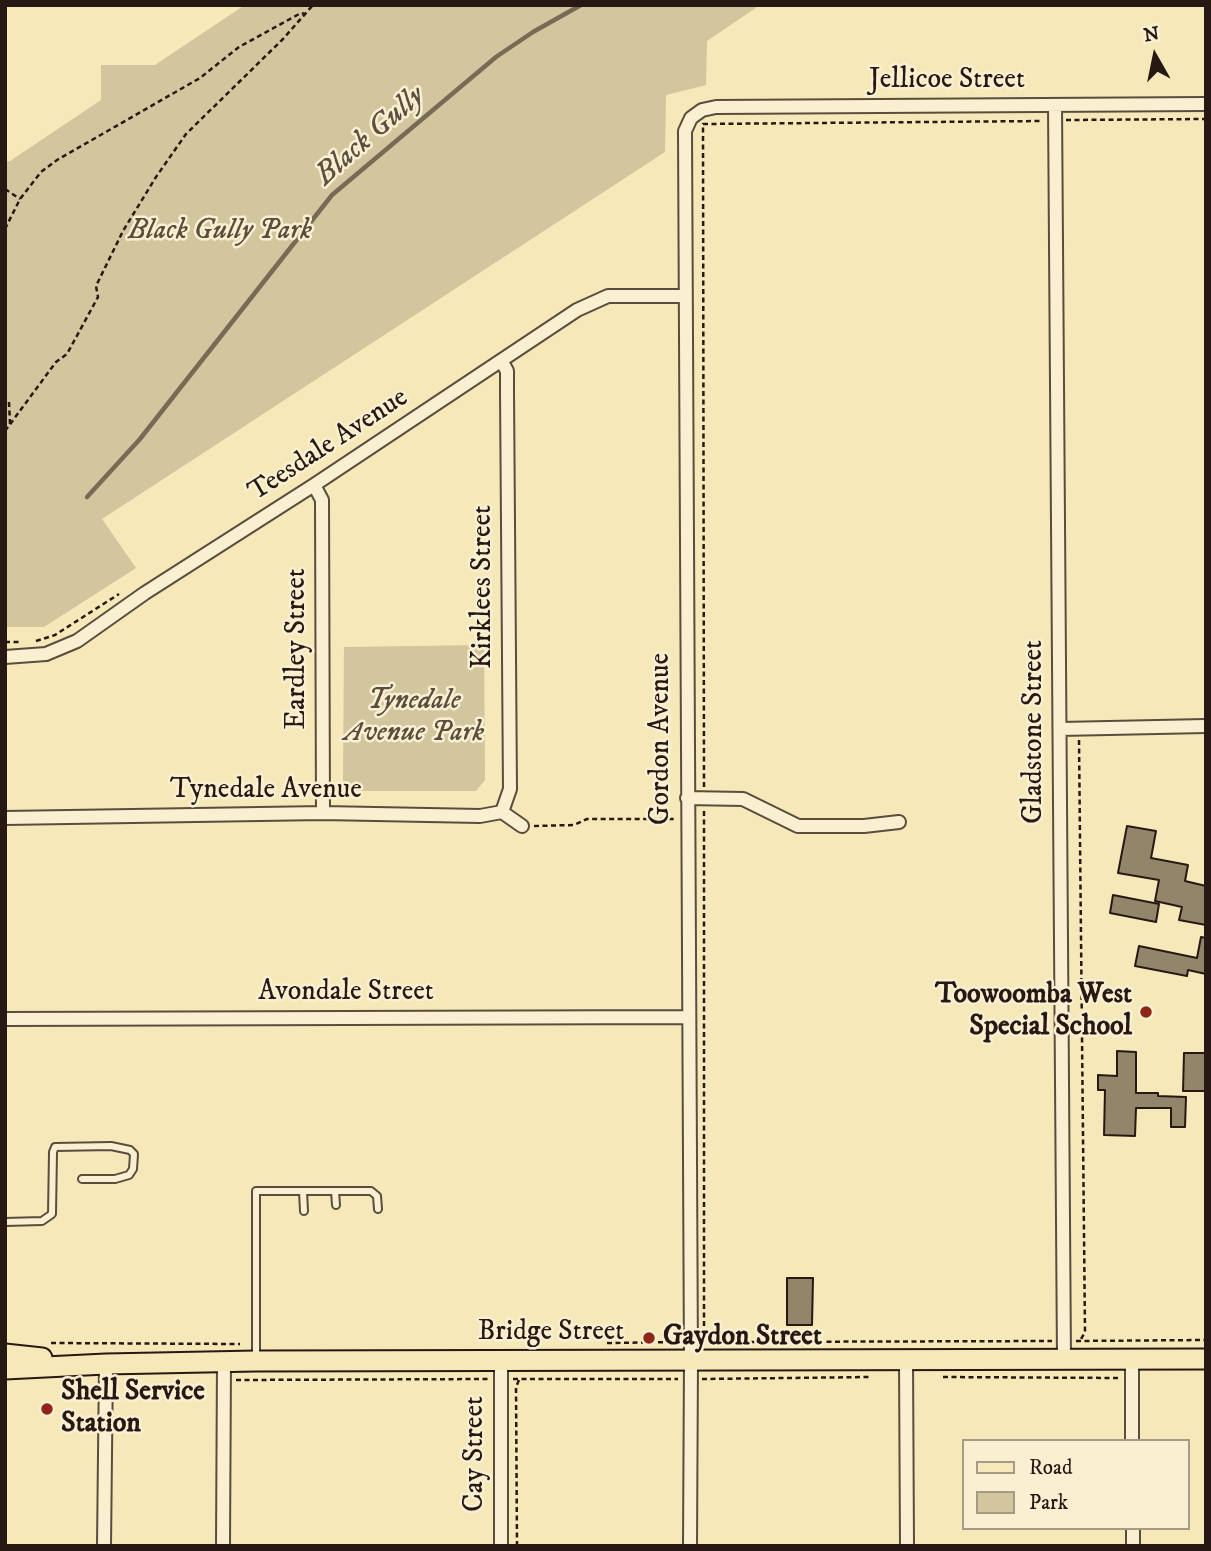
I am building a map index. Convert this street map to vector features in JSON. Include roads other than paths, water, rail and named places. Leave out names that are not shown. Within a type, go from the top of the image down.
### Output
[{"type":"main road","name":"Bridge Street","points":[[5,1354],[106,1364],[224,1371],[257,1352],[500,1371],[691,1360],[906,1359],[1064,1350],[1132,1368],[1206,1359]]},
{"type":"main road","name":"Bridge Street","points":[[5,1369],[106,1364]]},
{"type":"street","name":"Jellicoe Street","points":[[691,118],[702,110],[716,107],[1206,104]]},
{"type":"street","name":"Gladstone Street","points":[[1055,105],[1064,1350]]},
{"type":"street","name":"Gordon Avenue","points":[[691,118],[685,131],[684,296],[691,1360]]},
{"type":"street","name":"Teesdale Avenue","points":[[5,657],[46,654],[77,641],[145,593],[502,362],[577,310],[608,296],[684,296]]},
{"type":"street","name":"Kirklees Street","points":[[502,362],[507,371],[509,761],[509,789],[502,812]]},
{"type":"street","name":"Eardley Street","points":[[314,485],[322,500],[323,813]]},
{"type":"street","points":[[1060,729],[1206,726]]},
{"type":"street","points":[[687,798],[743,799],[798,826],[864,826],[899,821]]},
{"type":"street","points":[[502,812],[522,827]]},
{"type":"street","name":"Tynedale Avenue","points":[[5,818],[323,813],[480,816],[502,812]]},
{"type":"street","name":"Avondale Street","points":[[5,1019],[688,1017]]},
{"type":"street","points":[[906,1359],[907,1546]]},
{"type":"street","points":[[690,1546],[691,1360]]},
{"type":"street","points":[[104,1546],[106,1364]]},
{"type":"street","points":[[1132,1368],[1132,1439]]},
{"type":"street","points":[[223,1546],[224,1371]]},
{"type":"street","name":"Cay Street","points":[[500,1371],[501,1546]]},
{"type":"lane","points":[[5,1222],[42,1221],[52,1214],[55,1147],[111,1146],[130,1150],[134,1154],[134,1169],[129,1175],[115,1179],[82,1179]]},
{"type":"lane","points":[[257,1352],[256,1191],[371,1191],[377,1196],[378,1209]]},
{"type":"lane","points":[[303,1191],[304,1211]]},
{"type":"lane","points":[[335,1191],[336,1205]]},
{"type":"waterway","name":"Black Gully","points":[[87,497],[140,439],[332,195],[496,57],[581,5]]},
{"type":"place","name":"Toowoomba West Special School","points":[[1146,1012]]},
{"type":"place","name":"Gaydon Street","points":[[649,1338]]},
{"type":"place","name":"Shell Service Station","points":[[47,1409]]},
{"type":"park label","name":"Black Gully Park","points":[[220,232]]},
{"type":"park label","name":"Tynedale Avenue Park","points":[[414,718]]}]
